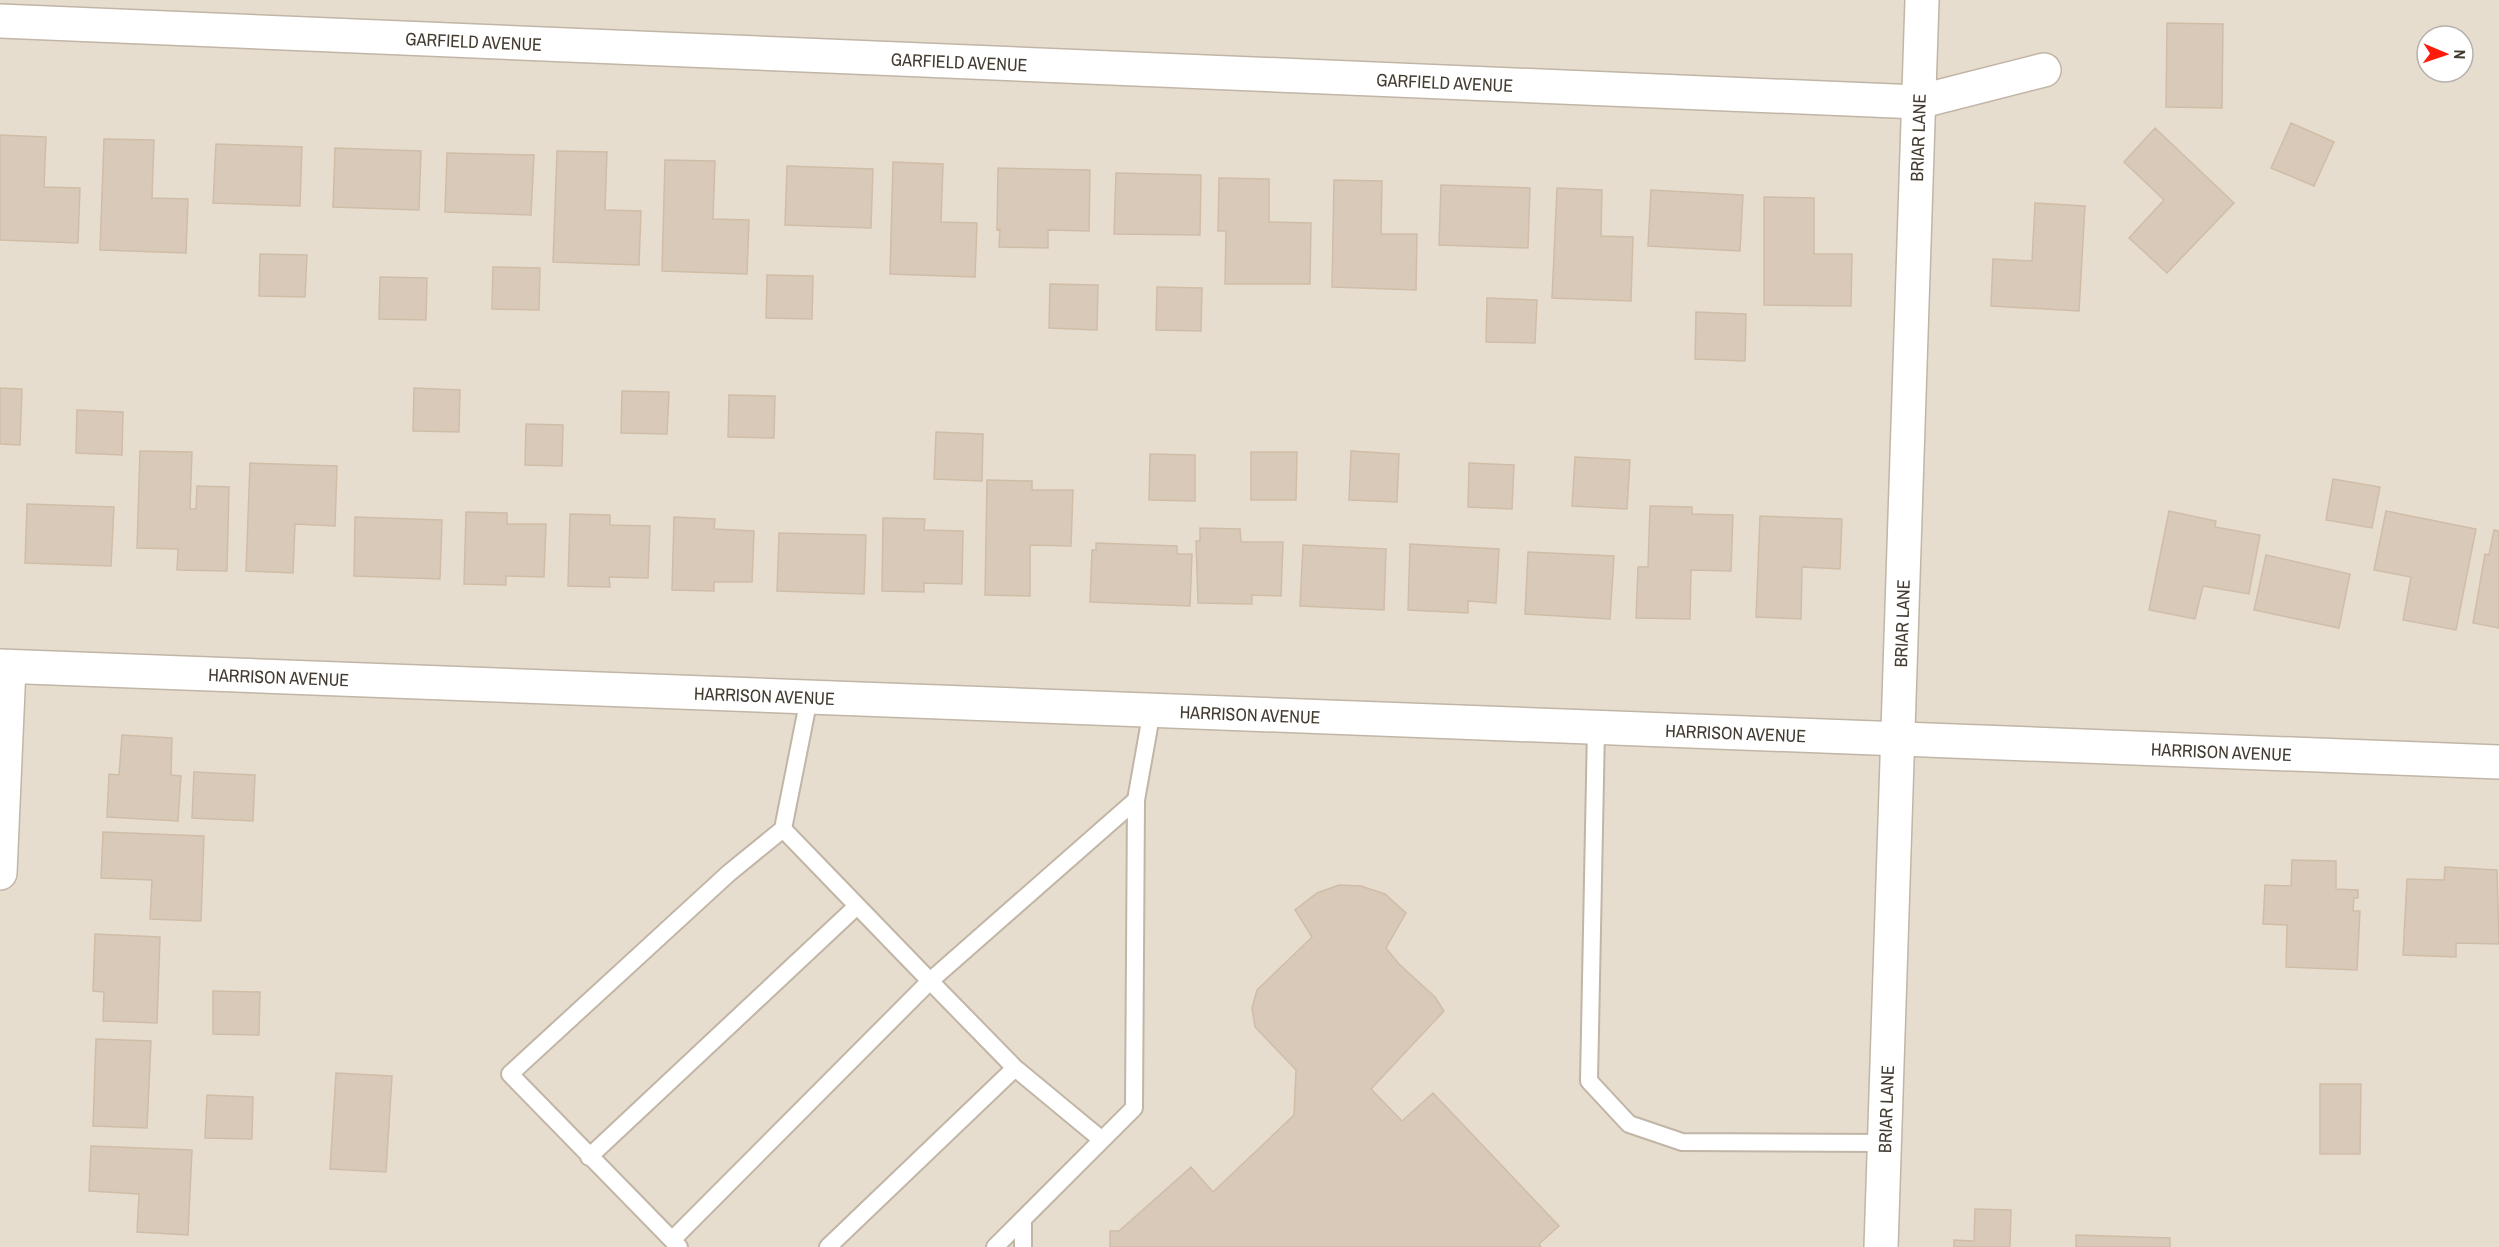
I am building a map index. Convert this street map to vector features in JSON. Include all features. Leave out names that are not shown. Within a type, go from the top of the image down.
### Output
[{"type":"street","name":"BRIAR LANE","points":[[1881,1247],[1922,0]]},
{"type":"street","name":"GARFIELD AVENUE","points":[[0,21],[1918,102],[2044,70]]},
{"type":"street","name":"HARRISON AVENUE","points":[[4,667],[2499,762]]},
{"type":"street","points":[[0,873],[4,667]]},
{"type":"lane","points":[[809,698],[783,829],[729,873],[510,1074],[676,1244],[930,981],[1136,800]]},
{"type":"lane","points":[[995,1247],[1134,1108],[1136,800],[1152,711]]},
{"type":"lane","points":[[1596,728],[1589,1081],[1629,1124],[1682,1142],[1884,1143]]},
{"type":"lane","points":[[783,829],[1015,1068],[1102,1140]]},
{"type":"lane","points":[[589,1157],[857,906]]},
{"type":"lane","points":[[828,1247],[1015,1068]]},
{"type":"lane","points":[[1023,1219],[1023,1247]]},
{"type":"shaded area","points":[[0,0],[2499,0],[2499,1247],[0,1247]]},
{"type":"building","points":[[2167,23],[2223,24],[2222,108],[2166,107]]},
{"type":"building","points":[[2291,123],[2334,142],[2314,186],[2271,168]]},
{"type":"building","points":[[2155,128],[2234,203],[2167,273],[2129,238],[2164,200],[2124,162]]},
{"type":"building","points":[[0,135],[46,137],[44,187],[80,188],[78,243],[0,240]]},
{"type":"building","points":[[104,139],[154,140],[152,198],[188,199],[186,253],[100,250]]},
{"type":"building","points":[[216,144],[302,147],[300,206],[213,203]]},
{"type":"building","points":[[335,148],[421,151],[419,210],[333,207]]},
{"type":"building","points":[[557,151],[607,152],[605,210],[641,211],[639,265],[553,262]]},
{"type":"building","points":[[447,153],[534,155],[531,215],[445,212]]},
{"type":"building","points":[[665,160],[715,161],[713,219],[749,220],[747,274],[662,271]]},
{"type":"building","points":[[893,162],[943,164],[941,222],[977,223],[975,277],[890,274]]},
{"type":"building","points":[[787,166],[873,169],[871,228],[785,225]]},
{"type":"building","points":[[998,168],[1090,170],[1089,231],[1048,230],[1048,248],[999,247]]},
{"type":"building","points":[[1116,173],[1201,175],[1200,235],[1114,234]]},
{"type":"building","points":[[1219,178],[1269,179],[1269,222],[1311,223],[1310,284],[1225,284],[1226,231],[1218,231]]},
{"type":"building","points":[[1334,180],[1382,181],[1381,234],[1417,234],[1416,290],[1332,287]]},
{"type":"building","points":[[1441,185],[1530,188],[1528,248],[1439,245]]},
{"type":"building","points":[[1557,188],[1602,190],[1601,236],[1633,237],[1631,301],[1552,298]]},
{"type":"building","points":[[1651,190],[1743,195],[1740,251],[1648,246]]},
{"type":"building","points":[[1764,197],[1814,198],[1814,254],[1852,254],[1851,306],[1764,305]]},
{"type":"building","points":[[2035,203],[2085,206],[2079,311],[1991,306],[1993,259],[2032,261]]},
{"type":"building","points":[[260,254],[307,255],[305,297],[259,296]]},
{"type":"building","points":[[493,267],[540,268],[539,310],[492,309]]},
{"type":"building","points":[[767,275],[813,276],[812,319],[766,318]]},
{"type":"building","points":[[380,277],[427,278],[426,320],[379,319]]},
{"type":"building","points":[[1050,284],[1098,285],[1097,330],[1049,328]]},
{"type":"building","points":[[1157,287],[1202,288],[1201,331],[1156,330]]},
{"type":"building","points":[[1487,298],[1537,300],[1535,343],[1486,342]]},
{"type":"building","points":[[1696,312],[1746,314],[1745,361],[1695,359]]},
{"type":"building","points":[[0,388],[22,389],[20,445],[0,444]]},
{"type":"building","points":[[414,388],[460,390],[459,432],[413,431]]},
{"type":"building","points":[[622,391],[669,392],[667,434],[621,433]]},
{"type":"building","points":[[729,395],[775,396],[774,438],[728,437]]},
{"type":"building","points":[[77,410],[123,412],[122,455],[76,453]]},
{"type":"building","points":[[526,424],[563,425],[562,466],[525,465]]},
{"type":"building","points":[[936,432],[983,434],[982,481],[934,479]]},
{"type":"building","points":[[140,451],[192,452],[190,509],[196,509],[197,486],[229,487],[227,571],[177,570],[178,549],[137,548]]},
{"type":"building","points":[[1351,451],[1399,454],[1397,502],[1349,500]]},
{"type":"building","points":[[1251,452],[1297,452],[1296,500],[1251,500]]},
{"type":"building","points":[[1150,454],[1195,455],[1195,501],[1149,500]]},
{"type":"building","points":[[1575,457],[1630,460],[1627,509],[1572,506]]},
{"type":"building","points":[[250,463],[337,466],[335,526],[295,524],[293,573],[246,571]]},
{"type":"building","points":[[1469,463],[1514,465],[1512,509],[1468,507]]},
{"type":"building","points":[[2333,479],[2380,487],[2372,528],[2326,520]]},
{"type":"building","points":[[987,480],[1032,481],[1032,490],[1073,490],[1071,546],[1030,545],[1030,596],[985,595]]},
{"type":"building","points":[[27,504],[114,507],[111,566],[25,563]]},
{"type":"building","points":[[1650,506],[1692,507],[1692,514],[1733,515],[1731,571],[1691,570],[1690,619],[1636,618],[1638,567],[1648,567]]},
{"type":"building","points":[[2169,511],[2216,521],[2215,527],[2260,535],[2249,594],[2203,586],[2195,619],[2149,610]]},
{"type":"building","points":[[2386,511],[2476,529],[2456,630],[2403,620],[2411,577],[2374,570]]},
{"type":"building","points":[[466,512],[507,513],[507,524],[546,524],[544,577],[506,576],[506,585],[464,584]]},
{"type":"building","points":[[570,514],[610,515],[610,525],[650,526],[648,578],[609,577],[610,587],[568,586]]},
{"type":"building","points":[[1760,516],[1842,519],[1840,569],[1802,567],[1801,619],[1756,617]]},
{"type":"building","points":[[355,517],[442,520],[440,579],[354,576]]},
{"type":"building","points":[[674,517],[715,519],[714,529],[754,531],[752,582],[714,582],[714,591],[672,590]]},
{"type":"building","points":[[883,518],[925,519],[924,530],[963,531],[962,584],[924,583],[924,592],[882,591]]},
{"type":"building","points":[[1200,528],[1240,529],[1241,542],[1283,542],[1281,596],[1252,595],[1252,604],[1198,603],[1196,541],[1200,541]]},
{"type":"building","points":[[2494,530],[2499,531],[2499,628],[2473,623],[2485,554],[2489,555]]},
{"type":"building","points":[[779,533],[866,535],[864,594],[777,591]]},
{"type":"building","points":[[1096,543],[1177,546],[1177,554],[1192,554],[1190,606],[1090,602],[1092,550],[1096,550]]},
{"type":"building","points":[[1410,544],[1499,549],[1496,603],[1468,601],[1468,613],[1408,610]]},
{"type":"building","points":[[1303,545],[1386,549],[1384,610],[1300,606]]},
{"type":"building","points":[[1528,552],[1614,556],[1610,619],[1525,614]]},
{"type":"building","points":[[2266,555],[2350,574],[2339,628],[2254,610]]},
{"type":"building","points":[[122,735],[172,738],[171,775],[181,776],[178,821],[107,817],[109,774],[119,775]]},
{"type":"building","points":[[194,772],[255,775],[253,821],[192,818]]},
{"type":"building","points":[[103,832],[204,836],[201,921],[150,919],[152,880],[101,878]]},
{"type":"building","points":[[2292,860],[2336,861],[2336,889],[2358,890],[2358,898],[2354,898],[2353,911],[2360,911],[2357,970],[2286,967],[2287,925],[2263,924],[2265,885],[2291,886]]},
{"type":"building","points":[[2445,867],[2497,870],[2499,944],[2456,943],[2456,957],[2403,955],[2407,879],[2444,880]]},
{"type":"building","points":[[1339,885],[1361,886],[1385,894],[1406,913],[1386,948],[1399,964],[1435,997],[1444,1011],[1371,1089],[1402,1121],[1433,1093],[1559,1226],[1539,1244],[1541,1247],[1110,1247],[1110,1231],[1119,1231],[1191,1167],[1213,1192],[1294,1115],[1296,1070],[1255,1027],[1252,1008],[1257,990],[1312,937],[1295,910],[1317,893]]},
{"type":"building","points":[[95,934],[160,937],[157,1023],[103,1021],[104,992],[93,991]]},
{"type":"building","points":[[213,991],[260,992],[259,1035],[213,1034]]},
{"type":"building","points":[[96,1039],[151,1041],[147,1128],[93,1126]]},
{"type":"building","points":[[336,1073],[392,1076],[386,1172],[330,1169]]},
{"type":"building","points":[[2320,1084],[2361,1084],[2360,1154],[2320,1154]]},
{"type":"building","points":[[207,1095],[253,1097],[252,1139],[205,1138]]},
{"type":"building","points":[[91,1146],[192,1150],[188,1235],[137,1232],[139,1194],[89,1191]]},
{"type":"building","points":[[1975,1209],[2011,1210],[2010,1247],[1954,1247],[1954,1240],[1974,1241]]},
{"type":"building","points":[[2076,1235],[2170,1238],[2170,1247],[2076,1247]]}]
